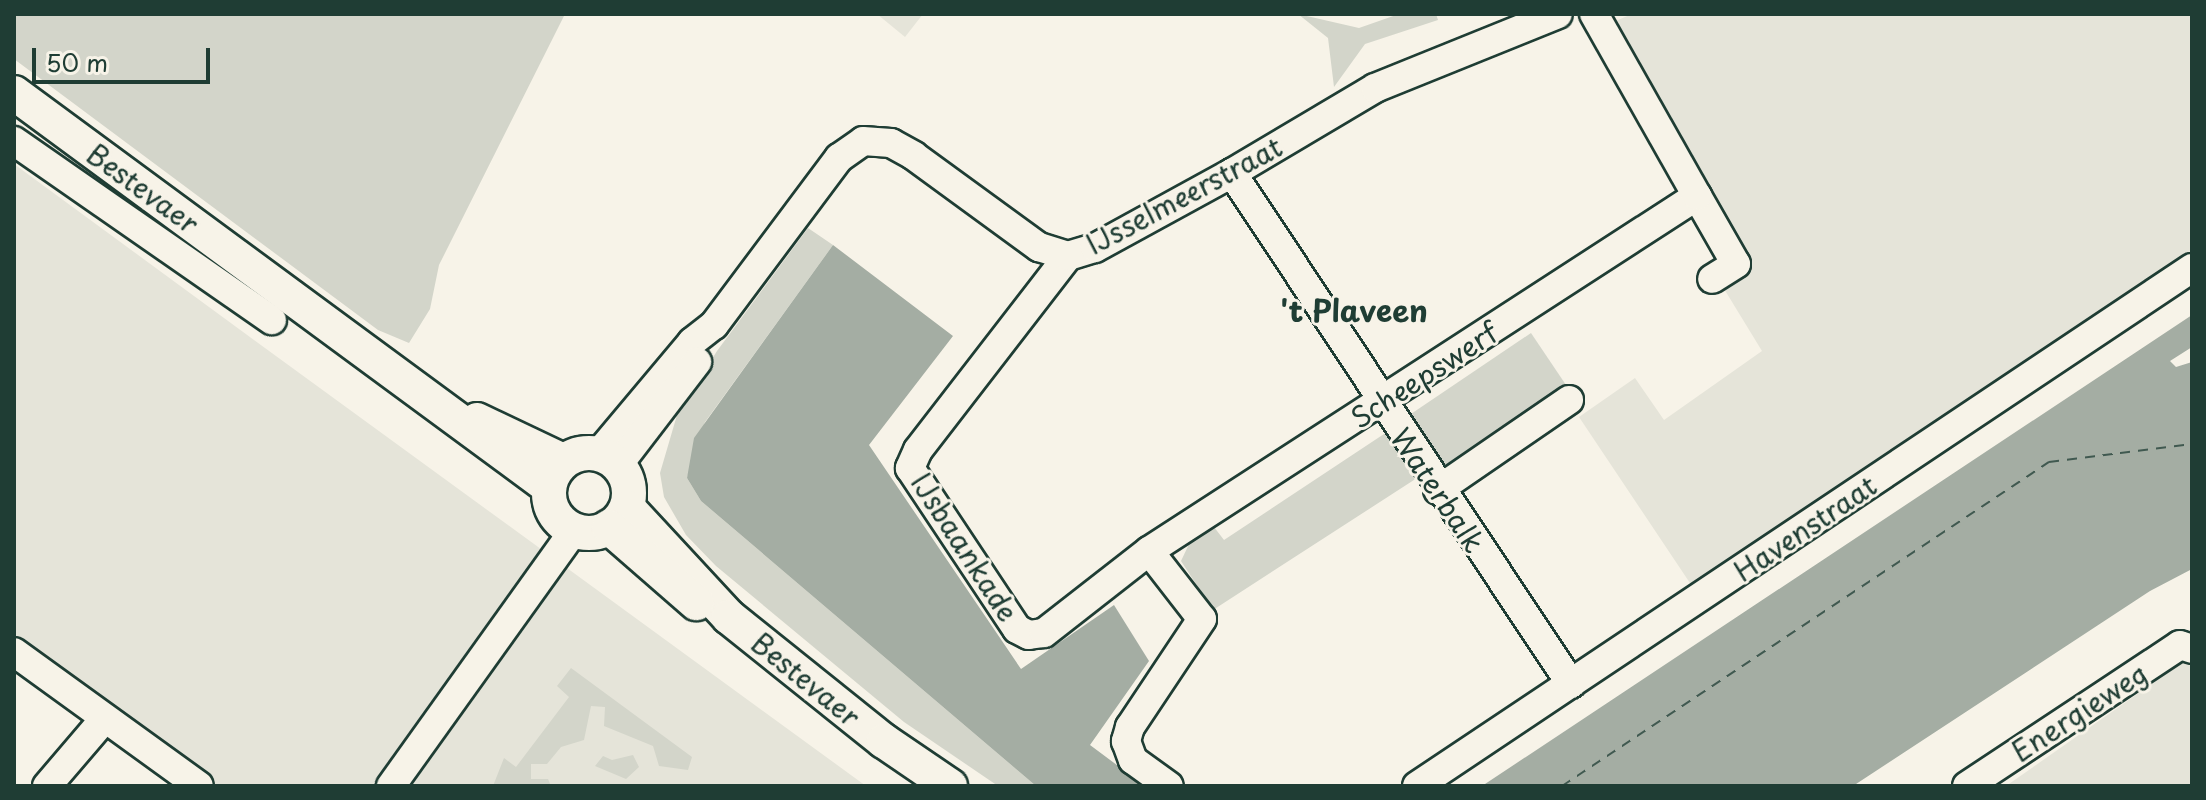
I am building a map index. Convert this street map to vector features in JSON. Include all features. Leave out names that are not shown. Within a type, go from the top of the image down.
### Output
[{"type":"street","name":"IJsselmeerstraat","points":[[609,459],[703,352],[714,325],[839,158],[863,141],[891,143],[914,156],[1039,247],[1068,256],[1095,248],[1232,173],[1375,88],[1558,14]]},
{"type":"street","points":[[1594,14],[1736,264],[1712,279]]},
{"type":"street","name":"Bestevaer","points":[[14,93],[259,293],[272,320]]},
{"type":"street","name":"Bestevaer","points":[[14,141],[74,186],[107,201],[556,474]]},
{"type":"street","name":"Waterbalk","points":[[1232,173],[1380,403],[1571,684]]},
{"type":"street","name":"Scheepswerf","points":[[1149,551],[1697,196]]},
{"type":"street","name":"IJsbaankade","points":[[1068,256],[918,450],[910,468],[1017,629],[1029,635],[1044,633],[1149,551]]},
{"type":"street","name":"Havenstraat","points":[[1417,786],[2192,268]]},
{"type":"street","points":[[1438,490],[1569,400]]},
{"type":"street","points":[[578,453],[609,459],[630,489],[618,517],[589,533],[574,530],[554,513],[556,474],[578,453]]},
{"type":"street","name":"Bestevaer","points":[[618,517],[666,582],[700,606],[729,617],[884,741],[950,786]]},
{"type":"street","points":[[391,786],[574,530]]},
{"type":"street","points":[[1149,551],[1202,619],[1130,727],[1126,741],[1133,760],[1169,786]]},
{"type":"street","name":"Energieweg","points":[[1967,786],[2180,645],[2192,649]]},
{"type":"street","points":[[14,652],[199,786]]},
{"type":"street","points":[[47,786],[105,718]]},
{"type":"street","name":"Bestevaer","points":[[884,741],[924,786]]},
{"type":"shaded area","points":[[14,14],[565,14],[439,265],[430,309],[409,343],[378,330],[14,59]]},
{"type":"shaded area","points":[[877,14],[923,14],[905,37]]},
{"type":"shaded area","points":[[1298,14],[1359,28],[1399,14],[1436,14],[1438,20],[1365,44],[1334,87],[1328,38]]},
{"type":"shaded area","points":[[1632,14],[2192,14],[2192,253],[2037,373],[1700,598],[1579,417],[1635,378],[1664,420],[1762,351],[1718,279],[1746,261],[1611,23]]},
{"type":"shaded area","points":[[14,164],[866,786],[173,786],[177,782],[14,663]]},
{"type":"shaded area","points":[[808,228],[833,245],[705,422],[687,478],[701,501],[1036,786],[998,786],[904,722],[716,566],[686,535],[664,497],[660,473],[677,415],[717,351]]},
{"type":"shaded area","points":[[833,245],[953,336],[869,445],[1021,669],[1114,605],[1149,661],[1090,745],[1145,786],[1036,786],[701,501],[687,478],[694,438]]},
{"type":"shaded area","points":[[2192,315],[2192,347],[2170,361],[2176,367],[2192,362],[2192,569],[2150,591],[1853,786],[1482,786]]},
{"type":"shaded area","points":[[1531,333],[1567,387],[1441,472],[1405,418]]},
{"type":"shaded area","points":[[1387,432],[1417,478],[1213,610],[1181,561],[1190,542],[1214,527],[1224,540]]},
{"type":"shaded area","points":[[2192,627],[2192,786],[2006,786],[2173,669]]},
{"type":"shaded area","points":[[571,668],[692,757],[688,770],[659,766],[653,746],[604,726],[605,707],[591,706],[584,740],[561,747],[547,764],[531,764],[531,779],[548,779],[551,786],[493,786],[504,758],[516,767],[569,697],[557,686]]},
{"type":"shaded area","points":[[633,755],[639,767],[626,779],[595,766],[603,756],[612,760]]},
{"type":"ferry route","points":[[1562,786],[2049,462],[2192,444]]},
{"type":"district","name":"'t Plaveen","points":[[1354,310]]}]
